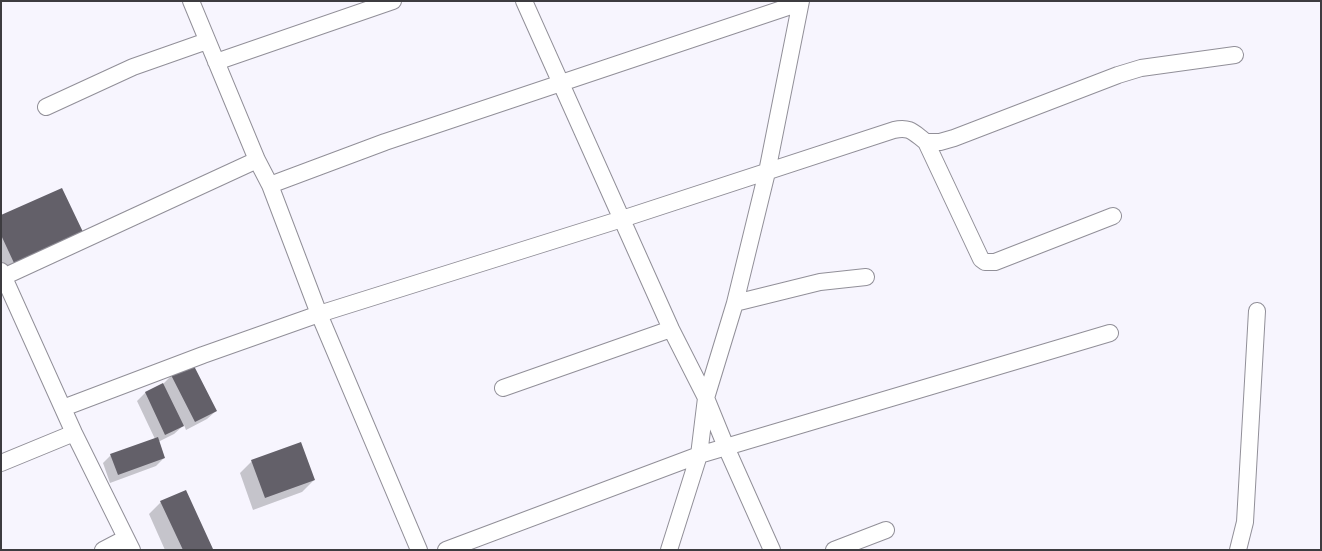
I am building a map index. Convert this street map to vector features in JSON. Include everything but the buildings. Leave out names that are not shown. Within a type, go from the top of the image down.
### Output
[{"type":"street","points":[[191,1],[257,160],[270,185],[319,314],[419,550]]},
{"type":"street","points":[[216,62],[393,1]]},
{"type":"street","points":[[524,1],[671,330],[706,398],[772,550]]},
{"type":"street","points":[[270,185],[385,142],[562,84],[801,2]]},
{"type":"street","points":[[670,550],[699,455],[706,398],[735,303],[766,172],[801,2]]},
{"type":"street","points":[[46,106],[133,67],[208,41]]},
{"type":"street","points":[[926,142],[940,142],[954,138],[1118,75],[1141,68],[1235,55]]},
{"type":"street","points":[[63,408],[203,355],[319,314],[622,219],[902,128],[909,129],[926,142],[981,259],[985,262],[995,262],[1113,216]]},
{"type":"street","points":[[103,550],[129,544],[74,433],[2,275],[257,160]]},
{"type":"street","points":[[735,303],[820,282],[866,277]]},
{"type":"street","points":[[1238,550],[1245,522],[1258,311]]},
{"type":"street","points":[[503,388],[671,330]]},
{"type":"street","points":[[446,550],[699,455],[1110,333]]},
{"type":"street","points":[[1,463],[74,433]]},
{"type":"street","points":[[834,550],[886,530]]}]
